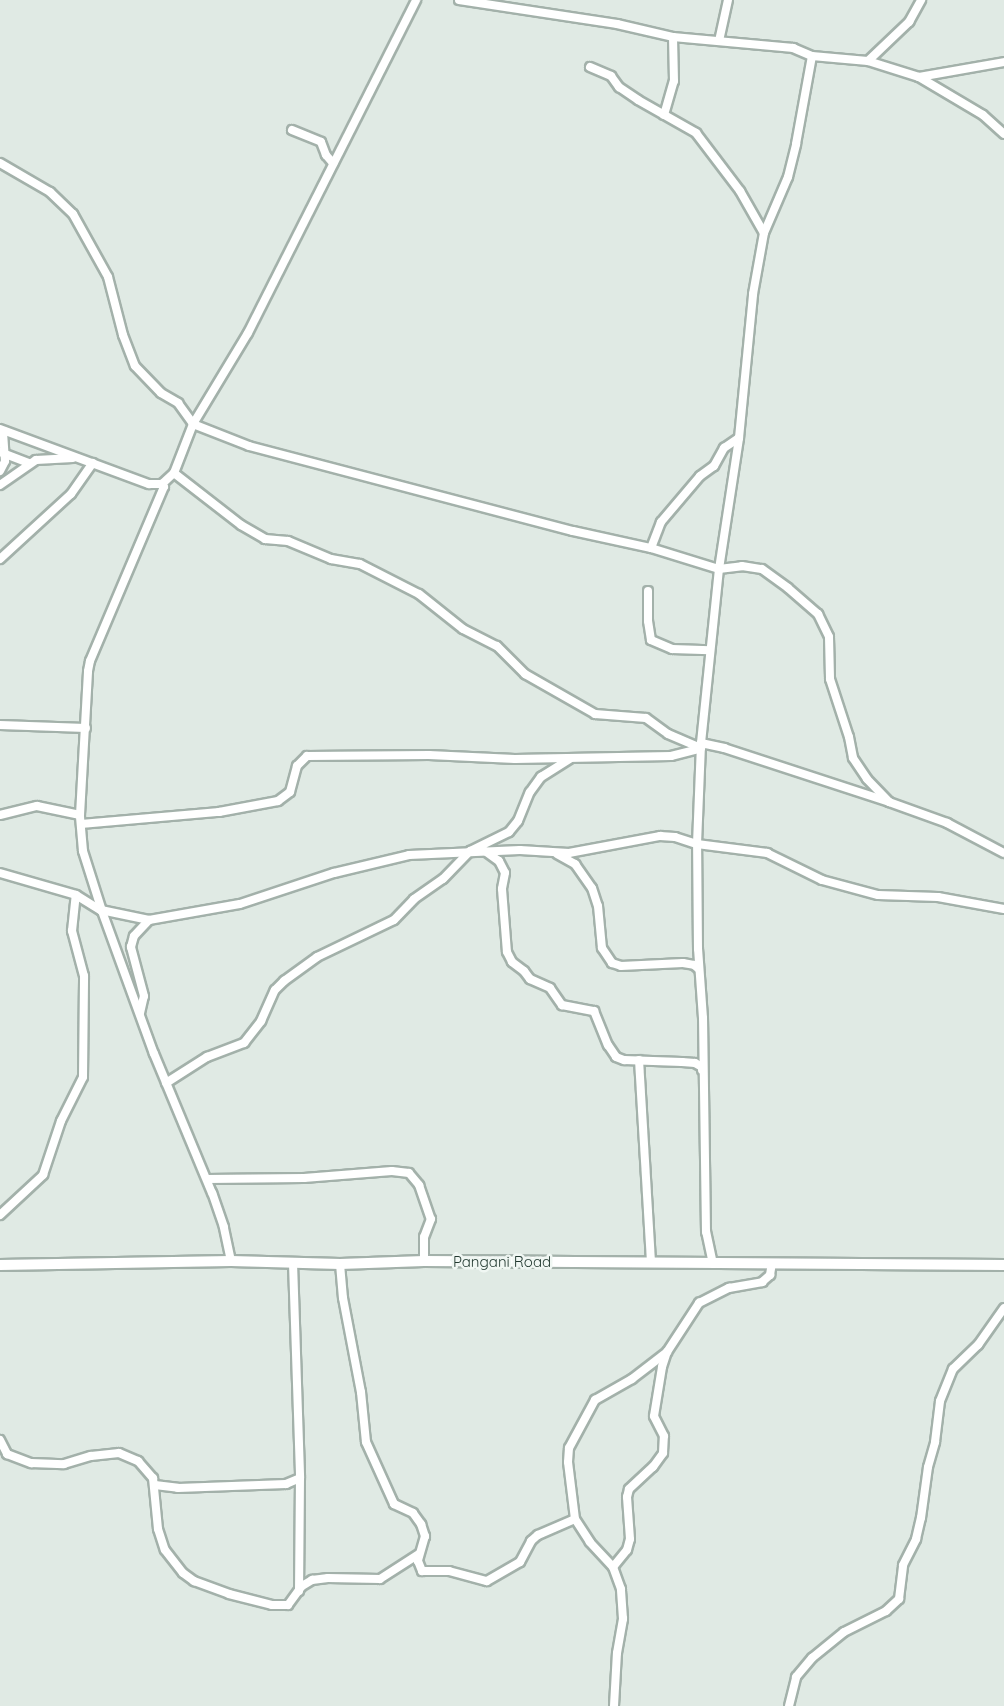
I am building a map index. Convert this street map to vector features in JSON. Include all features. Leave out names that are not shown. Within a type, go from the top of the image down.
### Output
[{"type":"main road","name":"Pangani Road","points":[[0,1265],[231,1261],[340,1264],[424,1261],[1004,1264]]},
{"type":"street","points":[[0,471],[1,430],[149,484],[162,484],[174,473],[193,424],[248,333],[416,0]]},
{"type":"street","points":[[459,0],[617,24],[673,37],[793,48],[812,57],[868,61],[919,77],[983,115],[1004,134]]},
{"type":"street","points":[[719,41],[728,0]]},
{"type":"street","points":[[868,61],[909,22],[921,0]]},
{"type":"street","points":[[664,115],[674,81],[673,37]]},
{"type":"street","points":[[713,1264],[706,1232],[699,969],[697,844],[701,747],[719,569],[739,438],[753,294],[764,233],[788,177],[812,57]]},
{"type":"street","points":[[919,77],[1004,62]]},
{"type":"street","points":[[590,67],[611,76],[620,87],[638,100],[696,133],[740,191],[764,233]]},
{"type":"street","points":[[292,130],[321,142],[333,163]]},
{"type":"street","points":[[0,163],[50,192],[73,214],[108,277],[123,335],[135,366],[160,393],[178,403],[193,424],[249,446],[573,531],[651,548],[719,569],[742,566],[762,569],[818,614],[829,637],[830,679],[849,737],[853,758],[862,773],[889,802]]},
{"type":"street","points":[[651,548],[661,522],[700,476],[714,466],[724,448],[739,438]]},
{"type":"street","points":[[2,453],[28,463]]},
{"type":"street","points":[[0,484],[28,463],[36,460],[76,458]]},
{"type":"street","points":[[0,559],[71,494],[93,463]]},
{"type":"street","points":[[174,473],[241,525],[265,539],[288,541],[331,558],[360,564],[419,594],[463,629],[497,646],[525,674],[595,714],[646,718],[668,734],[701,747],[724,748],[889,802],[947,824],[1004,853]]},
{"type":"street","points":[[162,484],[164,487],[90,661],[80,814],[83,851],[101,910],[166,1083],[207,1179],[224,1227],[231,1261]]},
{"type":"street","points":[[648,591],[650,635],[655,643],[672,649],[710,650]]},
{"type":"street","points":[[0,725],[86,728]]},
{"type":"street","points":[[81,825],[219,812],[278,801],[290,792],[297,766],[308,756],[573,758],[671,756],[701,747]]},
{"type":"street","points":[[166,1083],[207,1057],[243,1043],[261,1021],[275,990],[284,981],[317,957],[394,920],[414,899],[443,879],[470,851],[515,827],[530,792],[541,777],[573,758]]},
{"type":"street","points":[[0,815],[37,806],[80,814]]},
{"type":"street","points":[[0,873],[76,895],[101,910],[148,920],[240,904],[314,878],[397,857],[470,851],[520,850],[557,854],[588,852],[660,836],[675,837],[697,844],[767,853],[822,880],[878,895],[938,897],[1004,909]]},
{"type":"street","points":[[485,851],[499,861],[504,873],[502,889],[507,952],[512,962],[530,979],[550,988],[560,1004],[594,1011],[613,1054],[624,1060],[660,1059],[694,1064],[702,1066],[703,1073]]},
{"type":"street","points":[[557,854],[575,864],[592,888],[598,906],[602,948],[612,963],[621,966],[682,963],[694,965],[699,969]]},
{"type":"street","points":[[0,1215],[44,1175],[61,1121],[83,1077],[84,976],[72,931],[76,895]]},
{"type":"street","points":[[140,1013],[144,996],[131,947],[134,936],[148,920]]},
{"type":"street","points":[[639,1060],[651,1262]]},
{"type":"street","points":[[207,1179],[304,1178],[392,1171],[409,1173],[419,1185],[431,1219],[424,1237],[424,1261]]},
{"type":"street","points":[[294,1263],[300,1478],[299,1590]]},
{"type":"street","points":[[613,1568],[627,1550],[630,1539],[627,1497],[629,1489],[653,1467],[663,1453],[664,1436],[654,1416],[662,1367],[667,1352],[699,1303],[729,1288],[762,1282],[770,1275],[771,1263]]},
{"type":"street","points":[[340,1264],[342,1298],[361,1392],[366,1442],[394,1504],[413,1513],[421,1524],[425,1540],[419,1554],[418,1565],[422,1571],[449,1571],[487,1581],[520,1562],[531,1541],[538,1535],[575,1519]]},
{"type":"street","points":[[789,1706],[796,1677],[812,1658],[844,1632],[886,1611],[899,1599],[903,1565],[916,1539],[921,1518],[940,1401],[953,1369],[978,1345],[1004,1308]]},
{"type":"street","points":[[614,1706],[623,1604],[613,1568],[590,1542],[575,1519],[568,1462],[569,1448],[588,1408],[606,1392],[632,1378],[667,1352]]},
{"type":"street","points":[[0,1440],[7,1454],[31,1463],[64,1464],[90,1456],[119,1453],[145,1466],[155,1485],[160,1540],[167,1554],[189,1578],[210,1588],[279,1606],[292,1603],[299,1590],[312,1581],[328,1578],[371,1580],[385,1578],[395,1568],[419,1554]]},
{"type":"street","points":[[155,1485],[178,1488],[286,1484],[300,1478]]}]
